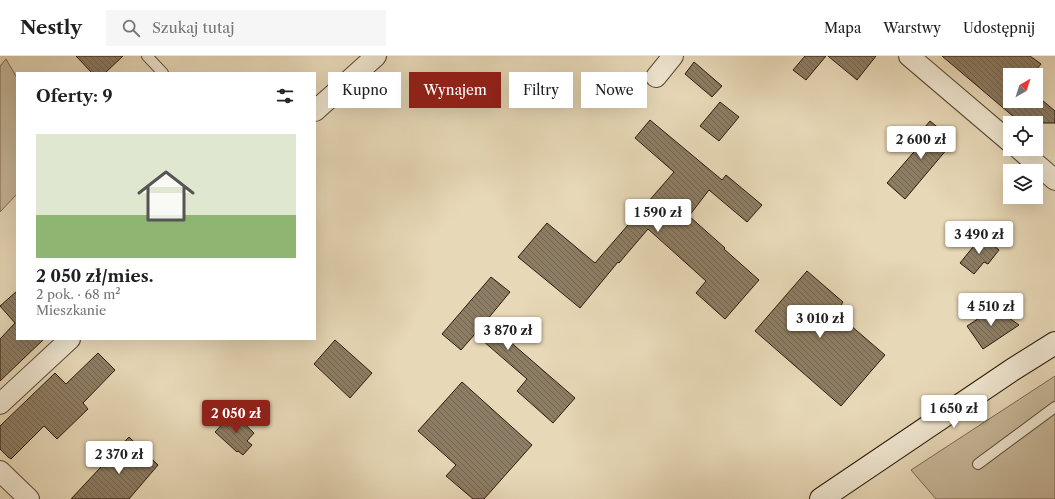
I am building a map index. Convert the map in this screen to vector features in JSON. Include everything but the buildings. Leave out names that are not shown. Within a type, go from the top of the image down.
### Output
[{"type":"main road","points":[[821,499],[1012,370],[1055,344]]},
{"type":"street","points":[[316,110],[376,56]]},
{"type":"street","points":[[656,77],[673,56]]},
{"type":"street","points":[[909,56],[1003,136]]},
{"type":"street","points":[[1026,156],[1055,180]]},
{"type":"street","points":[[0,404],[69,340]]},
{"type":"street","points":[[0,471],[29,499]]},
{"type":"lane","points":[[147,56],[162,72]]},
{"type":"lane","points":[[978,464],[1055,407]]},
{"type":"shaded area","points":[[6,59],[16,76],[16,195],[0,212],[0,66]]},
{"type":"shaded area","points":[[1055,376],[1055,499],[936,499],[911,470]]}]
